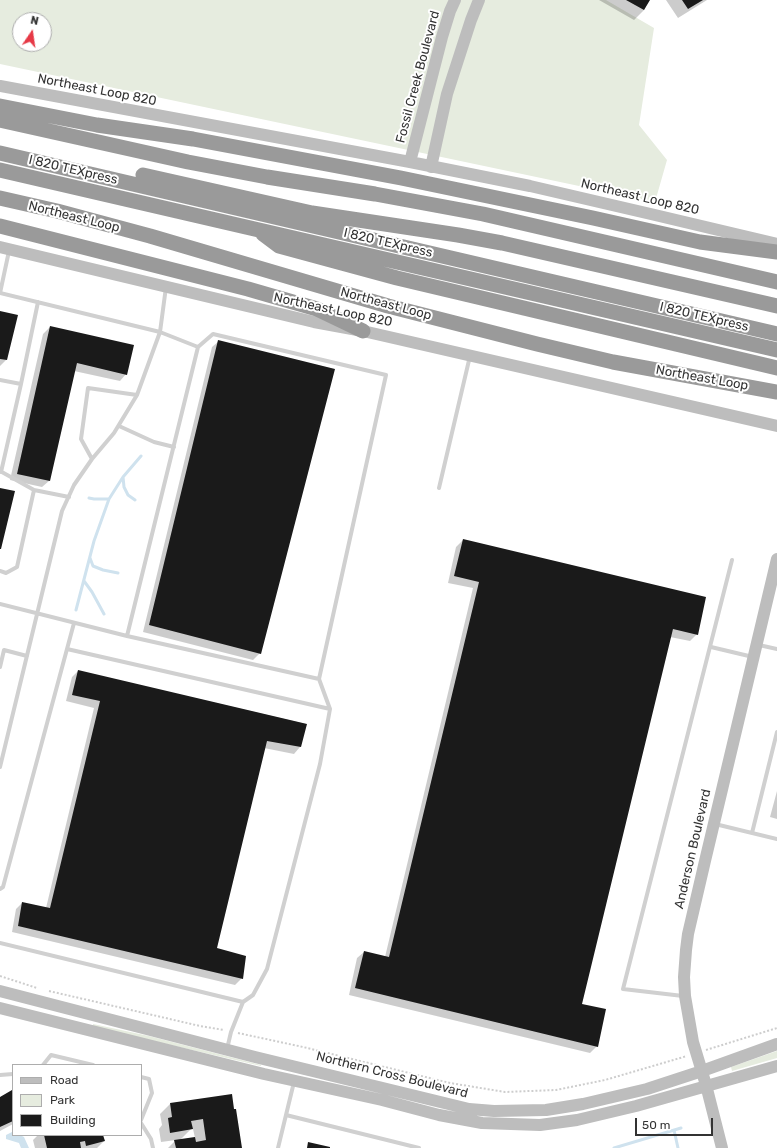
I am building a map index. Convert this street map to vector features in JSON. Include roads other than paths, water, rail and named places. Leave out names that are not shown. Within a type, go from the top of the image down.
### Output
[{"type":"highway","points":[[0,106],[97,125],[193,139],[401,178],[700,242],[777,252]]},
{"type":"highway","points":[[0,120],[188,162],[483,214],[777,282]]},
{"type":"highway","name":"I 820 TEXpress","points":[[0,153],[777,334]]},
{"type":"highway","points":[[22,158],[43,153],[312,213],[502,243],[777,306]]},
{"type":"highway","name":"I 820 TEXpress","points":[[0,170],[777,350]]},
{"type":"highway","name":"Northeast Loop","points":[[0,198],[57,211],[150,236],[388,306],[537,344],[655,370],[777,392]]},
{"type":"highway","points":[[0,226],[248,289],[317,310],[363,331]]},
{"type":"highway","points":[[255,229],[279,246],[397,278],[772,367]]},
{"type":"street","name":"Fossil Creek Boulevard","points":[[410,162],[434,66],[446,24],[455,0]]},
{"type":"street","points":[[431,167],[447,94],[479,0]]},
{"type":"street","points":[[434,66],[455,70]]},
{"type":"street","name":"Northeast Loop 820","points":[[0,86],[410,162],[530,186],[777,244]]},
{"type":"street","name":"Northeast Loop 820","points":[[5,248],[314,322],[363,331],[470,355],[777,426]]},
{"type":"street","name":"Anderson Boulevard","points":[[722,1148],[693,1042],[685,996],[684,977],[686,950],[688,934],[777,559]]},
{"type":"street","name":"Northern Cross Boulevard","points":[[0,991],[227,1050],[462,1107],[494,1111],[546,1110],[583,1104],[647,1089],[777,1044]]},
{"type":"street","name":"Northern Cross Boulevard","points":[[0,1008],[294,1081],[382,1100],[439,1115],[482,1123],[540,1125],[577,1120],[636,1106],[777,1066]]},
{"type":"lane","points":[[5,248],[0,293],[160,332],[198,347]]},
{"type":"lane","points":[[0,767],[62,511],[74,485],[92,459],[119,426],[137,395],[160,332],[166,287]]},
{"type":"lane","points":[[38,302],[1,471],[34,490],[69,496]]},
{"type":"lane","points":[[128,636],[198,347],[213,334],[386,375],[319,679],[330,709],[320,764],[267,969],[253,995],[242,1002],[231,1032],[227,1050]]},
{"type":"lane","points":[[439,488],[470,355]]},
{"type":"lane","points":[[0,380],[21,384]]},
{"type":"lane","points":[[92,459],[81,439],[88,388],[137,395]]},
{"type":"lane","points":[[119,426],[154,442],[174,447]]},
{"type":"lane","points":[[0,571],[6,573],[17,567],[34,490]]},
{"type":"lane","points":[[685,996],[623,989],[732,560]]},
{"type":"lane","points":[[0,604],[128,636],[319,679]]},
{"type":"lane","points":[[0,889],[2,887],[74,623]]},
{"type":"lane","points":[[757,644],[777,649]]},
{"type":"lane","points":[[711,647],[754,657]]},
{"type":"lane","points":[[67,649],[330,709]]},
{"type":"lane","points":[[0,667],[4,650],[27,656]]},
{"type":"lane","points":[[752,833],[777,732]]},
{"type":"lane","points":[[714,824],[777,839]]},
{"type":"lane","points":[[0,943],[242,1002]]},
{"type":"lane","points":[[44,1064],[51,1055],[89,1064]]},
{"type":"lane","points":[[0,1075],[12,1074]]},
{"type":"lane","points":[[142,1077],[149,1079],[152,1093],[142,1118]]},
{"type":"lane","points":[[278,1148],[294,1081]]},
{"type":"lane","points":[[286,1115],[419,1148]]},
{"type":"lane","points":[[142,1125],[151,1139],[153,1148]]},
{"type":"water","points":[[12,1132],[12,1136],[24,1137],[29,1148],[21,1148],[19,1143],[6,1139],[6,1135]]},
{"type":"waterway","points":[[76,610],[94,541],[109,499],[123,477],[141,456]]},
{"type":"waterway","points":[[123,477],[124,487],[128,495],[135,500]]},
{"type":"waterway","points":[[89,498],[109,499]]},
{"type":"waterway","points":[[90,558],[93,566],[118,573]]},
{"type":"waterway","points":[[84,581],[104,614]]},
{"type":"waterway","points":[[614,1148],[681,1128]]},
{"type":"waterway","points":[[674,1130],[678,1148]]}]
